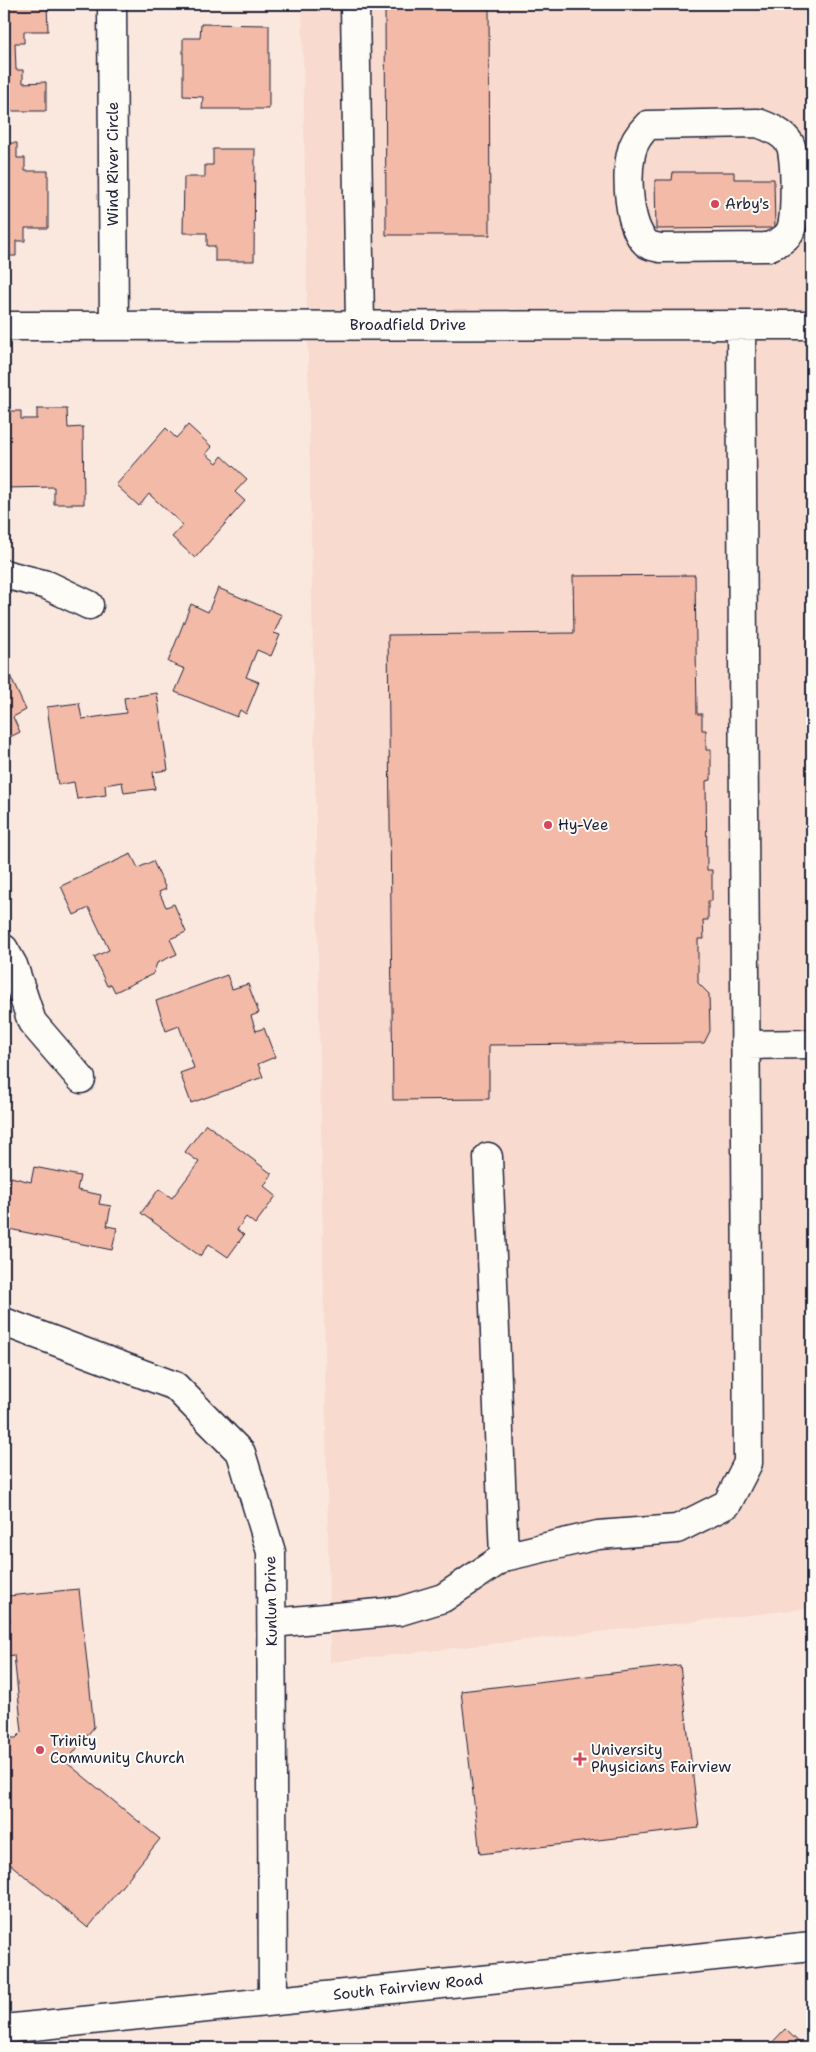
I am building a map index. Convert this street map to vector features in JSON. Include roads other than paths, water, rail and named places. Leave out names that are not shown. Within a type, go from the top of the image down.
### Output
[{"type":"street","name":"Wind River Circle","points":[[112,4],[114,325]]},
{"type":"street","points":[[355,4],[360,325]]},
{"type":"street","points":[[758,123],[782,135],[790,144],[793,158],[794,216],[791,230],[782,240],[768,247],[660,248],[647,244],[636,231],[632,216],[630,176],[631,154],[638,135],[648,125],[758,123]]},
{"type":"street","name":"Broadfield Drive","points":[[4,326],[812,325]]},
{"type":"street","points":[[272,1623],[400,1610],[443,1598],[504,1557],[598,1536],[677,1529],[727,1504],[748,1463],[741,326]]},
{"type":"street","points":[[4,574],[47,585],[89,605]]},
{"type":"street","points":[[4,949],[13,965],[32,1022],[81,1080]]},
{"type":"street","points":[[745,1045],[812,1044]]},
{"type":"street","points":[[488,1157],[504,1557]]},
{"type":"street","name":"Kunlun Drive","points":[[4,1322],[175,1386],[242,1453],[271,1552],[272,2001]]},
{"type":"street","name":"South Fairview Road","points":[[4,2029],[812,1946]]},
{"type":"place","name":"Arby's","points":[[715,204]]},
{"type":"place","name":"Hy-Vee","points":[[548,825]]},
{"type":"place","name":"Trinity Community Church","points":[[40,1750]]},
{"type":"place","name":"University Physicians Fairview","points":[[580,1759]]}]
